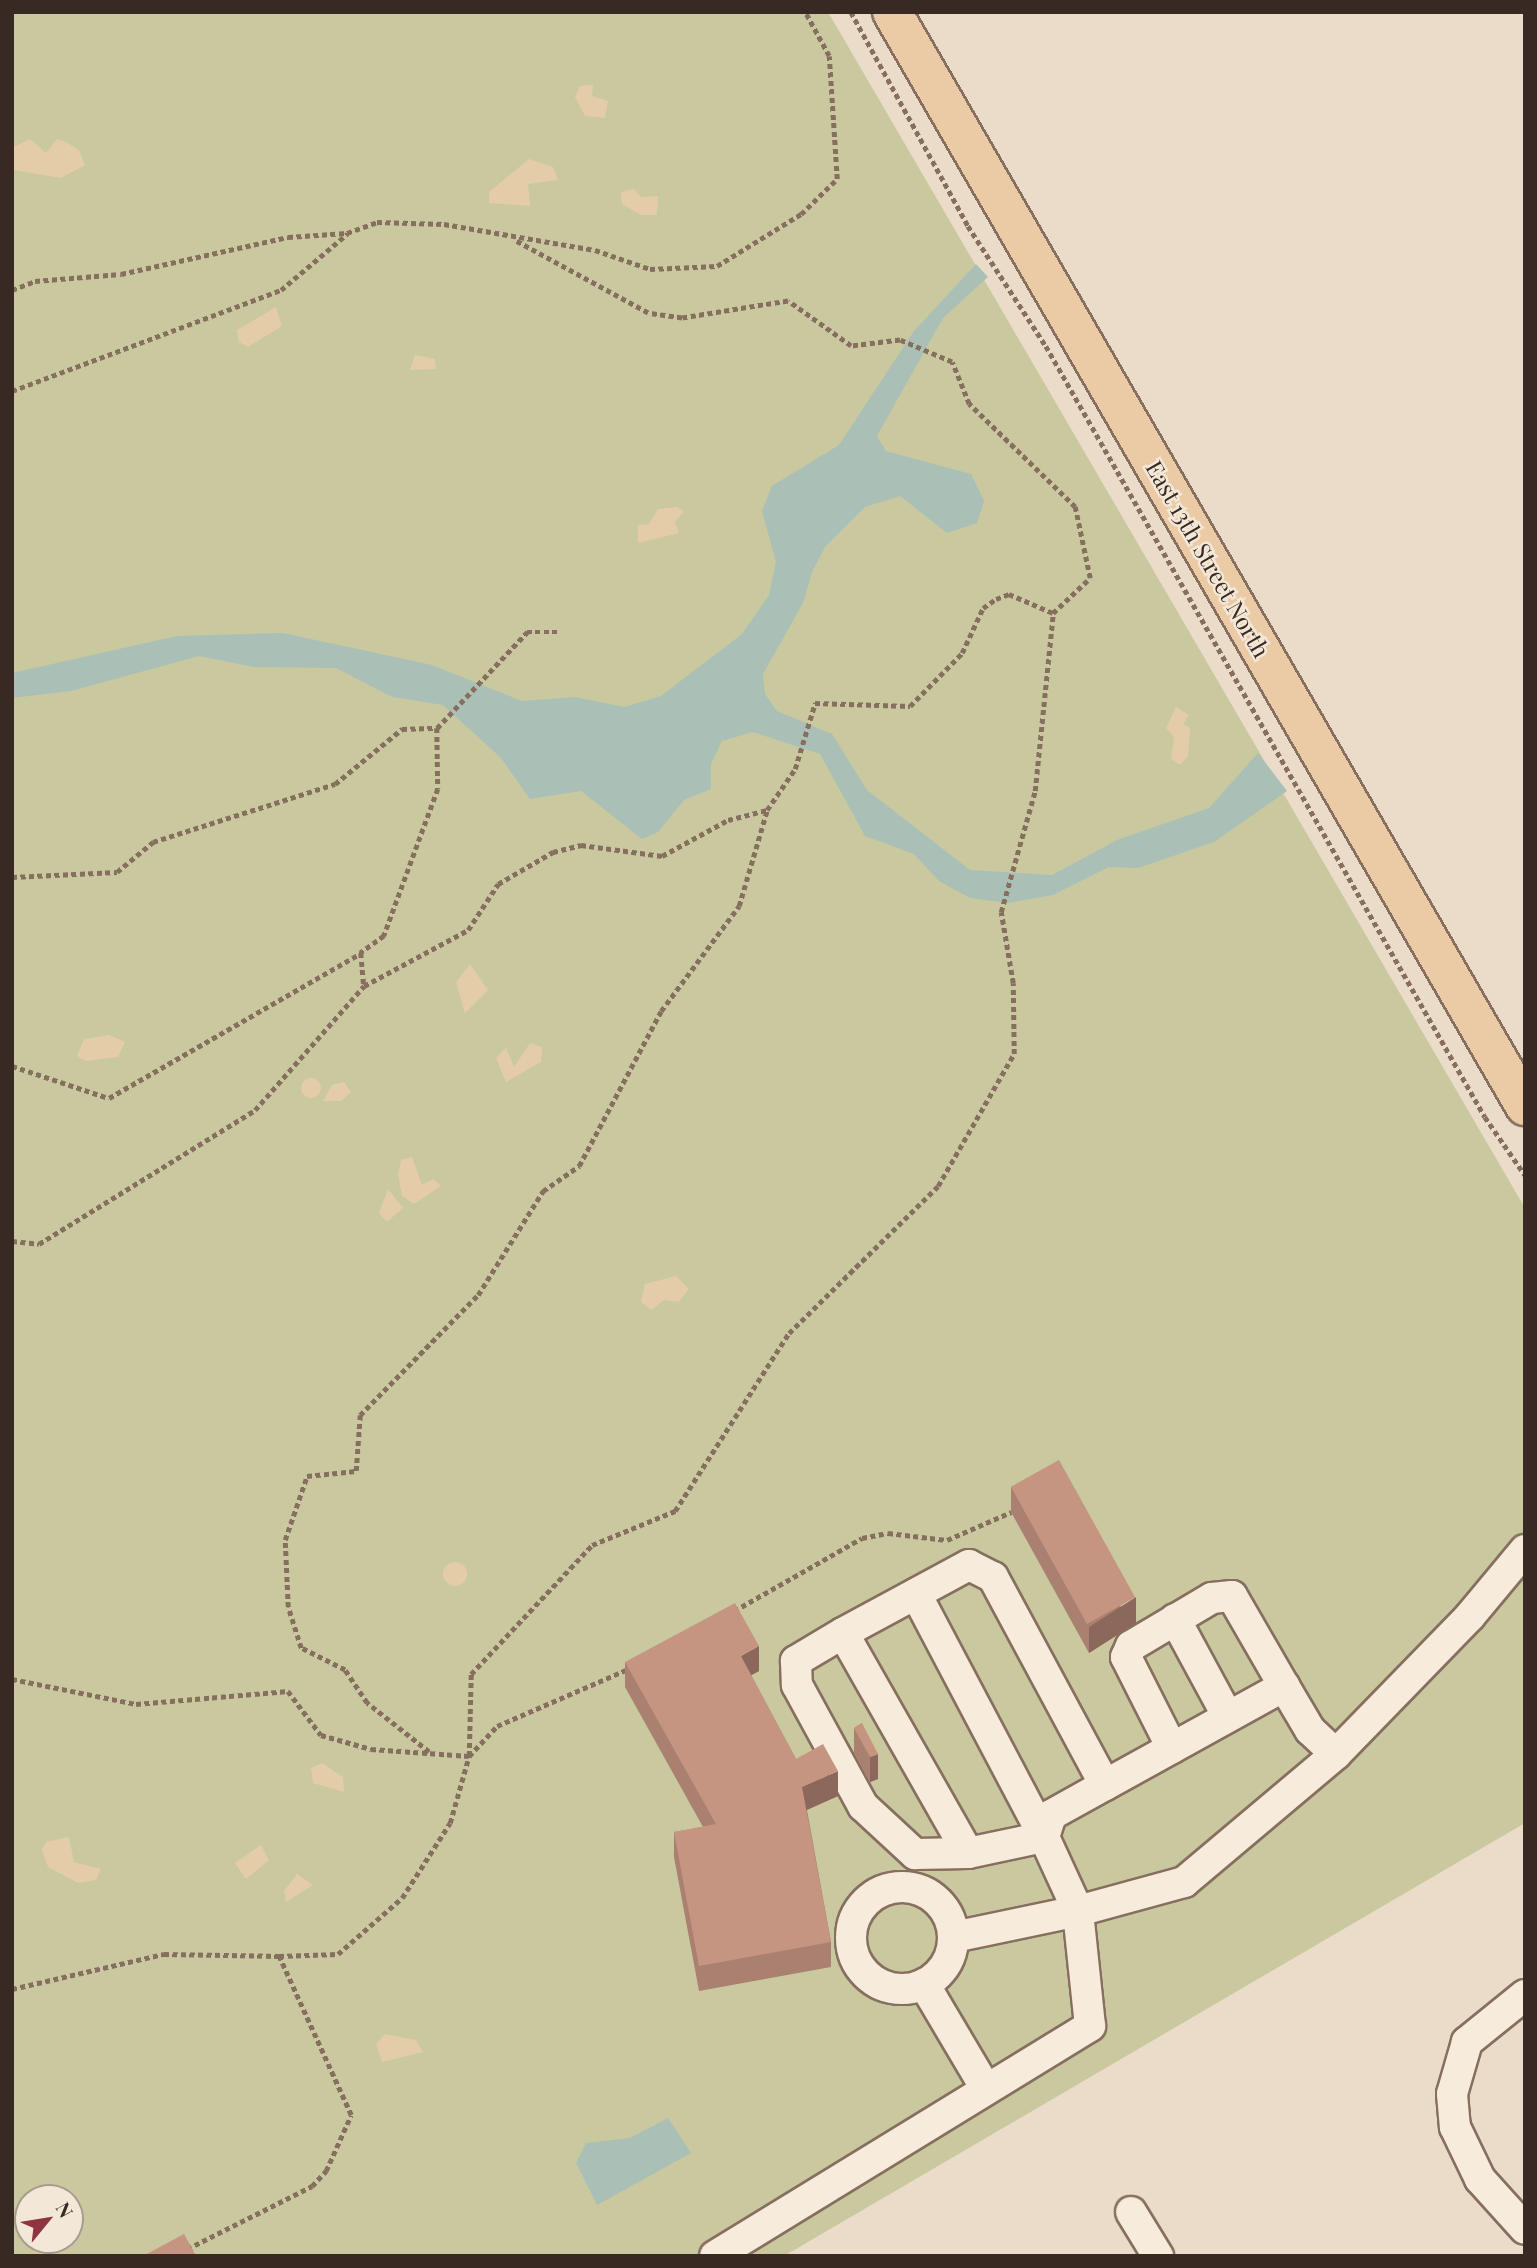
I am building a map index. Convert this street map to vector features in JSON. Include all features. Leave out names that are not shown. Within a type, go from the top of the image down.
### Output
[{"type":"main road","name":"East 13th Street North","points":[[892,12],[1525,1106]]},
{"type":"street","points":[[954,1937],[1078,1911],[1184,1882],[1336,1754],[1470,1616],[1525,1550]]},
{"type":"street","points":[[1044,1837],[968,1853],[915,1854],[863,1806],[796,1685],[796,1661],[969,1565],[993,1577],[1105,1785]]},
{"type":"street","points":[[715,2256],[985,2087],[1090,2025],[1078,1911],[1044,1837],[916,1594]]},
{"type":"street","points":[[1172,1748],[1126,1657],[1131,1646],[1175,1619],[1212,1598],[1232,1595],[1310,1730],[1336,1754]]},
{"type":"street","points":[[1175,1619],[1228,1717]]},
{"type":"street","points":[[843,1633],[968,1853]]},
{"type":"street","points":[[1044,1837],[1051,1815],[1284,1686]]},
{"type":"street","points":[[914,1888],[942,1906],[954,1937],[943,1969],[924,1984],[899,1990],[868,1976],[852,1947],[857,1914],[881,1891],[914,1888]]},
{"type":"street","points":[[924,1984],[985,2087]]},
{"type":"street","points":[[1525,1995],[1468,2042],[1452,2094],[1455,2127],[1480,2179],[1525,2229]]},
{"type":"street","points":[[1131,2212],[1158,2256]]},
{"type":"path","points":[[12,290],[35,281],[121,275],[288,237],[347,233],[377,222],[430,223],[681,272],[717,266],[801,214],[836,179],[840,158],[830,55],[805,12]]},
{"type":"path","points":[[851,12],[968,226],[1046,346],[1485,1117],[1525,1175]]},
{"type":"path","points":[[12,391],[281,290],[347,233]]},
{"type":"path","points":[[12,1989],[164,1954],[338,1954],[402,1898],[450,1823],[469,1756],[471,1674],[592,1545],[675,1511],[789,1333],[938,1186],[1014,1054],[1013,983],[1001,912],[1035,790],[1053,613],[1090,578],[1075,508],[969,404],[952,362],[900,340],[851,346],[788,300],[682,318],[648,313],[514,240]]},
{"type":"path","points":[[431,1753],[367,1703],[345,1670],[301,1648],[288,1607],[285,1540],[307,1476],[356,1471],[360,1415],[478,1294],[543,1191],[579,1166],[660,1011],[738,906],[767,810],[794,769],[816,703],[910,706],[962,653],[983,608],[996,599],[1009,594],[1053,613]]},
{"type":"path","points":[[12,1066],[109,1098],[361,953],[384,936],[438,789],[438,728],[478,681],[527,632],[558,632]]},
{"type":"path","points":[[12,877],[117,872],[153,842],[335,784],[402,729],[438,728]]},
{"type":"path","points":[[12,1241],[39,1244],[255,1110],[364,986],[468,930],[498,884],[554,852],[581,845],[663,856],[728,820],[767,810]]},
{"type":"path","points":[[361,953],[364,986]]},
{"type":"path","points":[[731,1613],[862,1538],[888,1533],[947,1541],[1011,1512]]},
{"type":"path","points":[[469,1756],[497,1726],[634,1666]]},
{"type":"path","points":[[12,1679],[136,1704],[288,1691],[321,1735],[371,1749],[469,1756]]},
{"type":"path","points":[[173,2256],[312,2186],[326,2171],[351,2115],[279,1956]]},
{"type":"green space","points":[[12,12],[828,12],[1525,1208],[1525,1823],[784,2256],[12,2256]]},
{"type":"sand","points":[[593,85],[592,96],[608,101],[605,118],[585,116],[575,97],[580,86]]},
{"type":"sand","points":[[30,139],[46,153],[57,139],[66,142],[79,150],[85,165],[61,178],[14,170],[12,148]]},
{"type":"sand","points":[[529,159],[553,167],[558,180],[528,184],[530,206],[489,203],[489,192]]},
{"type":"sand","points":[[634,189],[641,197],[658,196],[657,215],[641,215],[622,204],[621,192]]},
{"type":"sand","points":[[276,307],[282,326],[248,347],[239,342],[237,330]]},
{"type":"sand","points":[[415,355],[435,359],[436,369],[410,370]]},
{"type":"sand","points":[[677,507],[684,511],[675,522],[679,533],[638,543],[638,525],[649,524],[658,509]]},
{"type":"sand","points":[[1176,707],[1189,715],[1183,724],[1190,728],[1188,756],[1180,765],[1171,759],[1174,737],[1166,728]]},
{"type":"sand","points":[[470,964],[488,990],[465,1013],[456,982]]},
{"type":"sand","points":[[109,1035],[125,1042],[118,1057],[86,1061],[77,1056],[84,1039]]},
{"type":"sand","points":[[530,1043],[542,1047],[541,1062],[506,1082],[496,1058],[506,1048],[514,1067]]},
{"type":"sand","points":[[307,1078],[315,1078],[321,1088],[315,1098],[307,1098],[301,1092],[301,1084]]},
{"type":"sand","points":[[344,1082],[351,1092],[341,1101],[323,1101],[332,1085]]},
{"type":"sand","points":[[412,1157],[422,1185],[433,1179],[441,1186],[414,1204],[402,1196],[398,1174],[401,1160]]},
{"type":"sand","points":[[388,1189],[403,1208],[387,1222],[379,1213]]},
{"type":"sand","points":[[676,1276],[689,1289],[679,1302],[664,1300],[651,1310],[641,1302],[645,1284]]},
{"type":"sand","points":[[450,1562],[460,1562],[467,1569],[467,1579],[460,1586],[450,1586],[443,1579],[443,1569]]},
{"type":"sand","points":[[322,1763],[343,1777],[344,1792],[313,1783],[311,1768]]},
{"type":"sand","points":[[69,1837],[74,1862],[101,1869],[96,1880],[78,1883],[48,1867],[42,1850],[46,1842]]},
{"type":"sand","points":[[261,1845],[269,1860],[246,1879],[235,1863]]},
{"type":"sand","points":[[297,1874],[313,1885],[286,1902],[284,1891]]},
{"type":"sand","points":[[385,2034],[416,2040],[423,2052],[382,2062],[376,2044]]},
{"type":"shaded area","points":[[976,264],[988,277],[943,318],[877,436],[886,451],[971,474],[984,501],[977,523],[947,533],[900,496],[865,507],[825,547],[812,572],[803,603],[763,674],[765,694],[777,711],[832,734],[867,790],[970,870],[1052,875],[1117,840],[1209,808],[1258,753],[1287,791],[1214,842],[1138,868],[1109,867],[1053,895],[1008,903],[970,898],[939,881],[914,854],[865,836],[820,754],[753,732],[722,741],[711,764],[711,789],[684,800],[658,832],[642,839],[581,791],[530,799],[501,758],[443,705],[392,697],[336,668],[254,667],[199,656],[71,691],[12,698],[12,673],[177,636],[283,633],[432,665],[522,701],[575,697],[624,707],[661,696],[742,634],[769,595],[776,562],[762,511],[772,486],[839,445],[914,331]]},
{"type":"shaded area","points":[[668,2118],[691,2153],[597,2205],[576,2163],[586,2143],[630,2138]]},
{"type":"building","points":[[1059,1460],[1135,1597],[1087,1624],[1011,1487]]},
{"type":"building","points":[[735,1603],[759,1646],[741,1656],[796,1759],[823,1744],[838,1771],[802,1787],[831,1942],[699,1966],[674,1832],[716,1824],[625,1662]]},
{"type":"building","points":[[862,1723],[878,1754],[870,1757],[854,1728]]},
{"type":"building","points":[[184,2234],[196,2256],[143,2256]]}]
